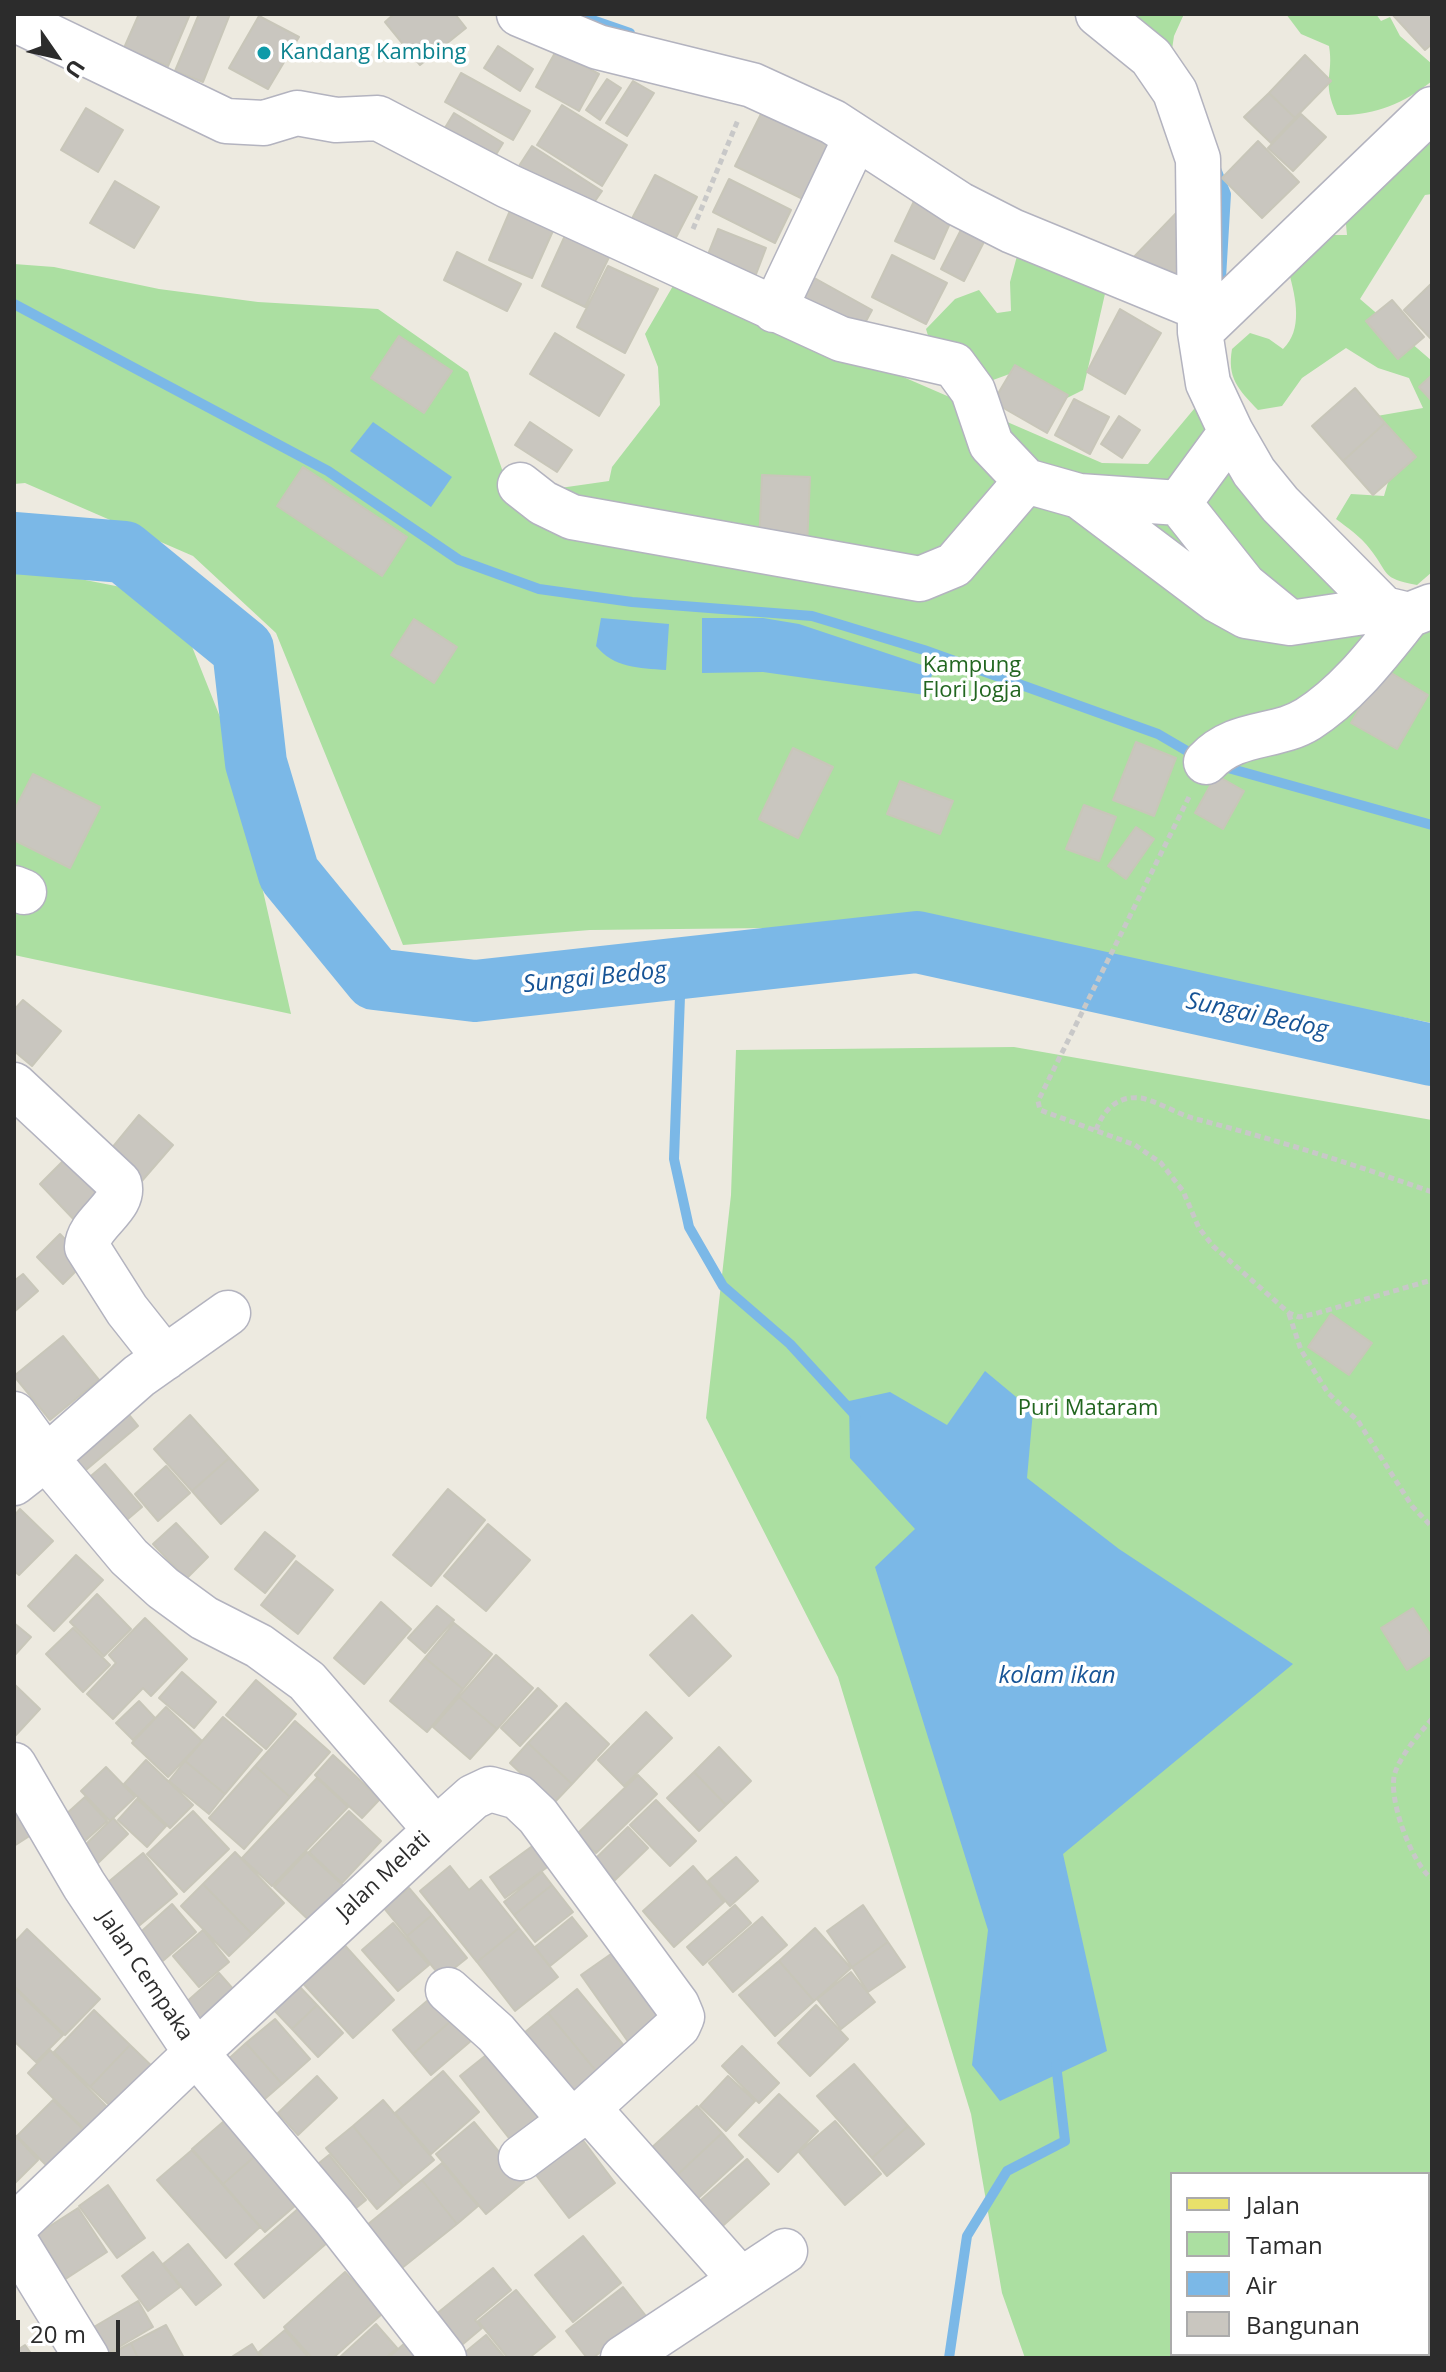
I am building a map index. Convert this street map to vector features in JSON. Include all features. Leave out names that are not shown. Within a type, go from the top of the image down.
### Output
[{"type":"street","points":[[519,14],[598,47],[752,85],[833,122],[959,204],[1198,319]]},
{"type":"street","points":[[1098,14],[1151,57],[1175,92],[1198,159],[1198,319],[1208,383],[1231,432],[1254,472],[1280,504],[1408,610]]},
{"type":"street","points":[[14,19],[226,121],[264,123],[297,113],[336,120],[378,118],[508,186],[841,339],[954,365],[973,391],[991,444],[1026,481],[1079,496],[1179,503],[1244,585],[1290,623]]},
{"type":"street","points":[[1198,319],[1432,109]]},
{"type":"street","points":[[774,310],[856,137]]},
{"type":"street","points":[[1179,503],[1231,432]]},
{"type":"street","points":[[520,485],[543,503],[572,517],[920,579],[954,565],[1026,481]]},
{"type":"street","points":[[1079,496],[1217,600],[1246,616],[1290,623],[1408,610]]},
{"type":"street","points":[[1206,762],[1216,752],[1243,738],[1307,720],[1358,677],[1408,610]]},
{"type":"street","points":[[14,1085],[119,1183],[118,1199],[91,1230],[87,1247],[127,1310],[165,1358]]},
{"type":"street","points":[[30,1470],[165,1358],[228,1313]]},
{"type":"street","name":"Jalan Melati","points":[[14,1414],[30,1470],[163,1588],[204,1618],[259,1646],[307,1681],[436,1830],[196,2053]]},
{"type":"street","name":"Jalan Cempaka","points":[[14,1765],[84,1885],[196,2053],[14,2227]]},
{"type":"street","points":[[436,1830],[473,1797],[490,1789],[518,1797],[538,1816],[677,2005],[682,2017],[678,2026],[580,2115],[521,2158]]},
{"type":"street","points":[[448,1990],[580,2115],[740,2279]]},
{"type":"street","points":[[196,2053],[334,2217],[444,2358]]},
{"type":"street","points":[[14,2239],[87,2358]]},
{"type":"street","points":[[623,2358],[785,2251]]},
{"type":"path","points":[[678,264],[752,85]]},
{"type":"path","points":[[1206,762],[1076,1020],[1038,1106],[1048,1115],[1135,1145],[1161,1163],[1183,1191],[1199,1228],[1213,1246],[1289,1313],[1299,1317],[1314,1314],[1432,1280]]},
{"type":"path","points":[[1096,1130],[1102,1114],[1116,1102],[1141,1098],[1171,1112],[1312,1150],[1432,1192]]},
{"type":"path","points":[[1289,1313],[1301,1350],[1328,1393],[1358,1421],[1412,1506],[1431,1529]]},
{"type":"path","points":[[1432,1719],[1394,1772],[1396,1802],[1407,1840],[1422,1871],[1432,1879]]},
{"type":"green space","points":[[1114,14],[1184,14],[1174,36],[1171,56]]},
{"type":"green space","points":[[1286,14],[1376,14],[1381,21],[1390,17],[1400,36],[1432,64],[1432,81],[1388,107],[1337,115],[1329,86],[1329,46],[1301,34]]},
{"type":"green space","points":[[1432,134],[1432,194],[1425,195],[1360,299],[1432,361],[1432,572],[1417,585],[1387,574],[1362,540],[1336,519],[1351,494],[1384,496],[1389,479],[1371,417],[1423,408],[1409,378],[1378,368],[1346,348],[1302,378],[1282,406],[1258,410],[1236,382],[1231,359],[1232,349],[1250,333],[1269,339],[1283,349],[1296,323],[1289,273],[1317,235],[1347,235],[1344,203],[1378,172],[1404,167]]},
{"type":"green space","points":[[1017,256],[1107,285],[1083,390],[1065,399],[1015,372],[982,384],[933,352],[926,329],[955,299],[979,290],[997,313],[1011,311],[1010,282]]},
{"type":"green space","name":"Kampung Flori Jogja","points":[[14,264],[54,267],[159,289],[258,302],[378,309],[468,372],[511,495],[609,481],[612,467],[660,405],[658,367],[645,334],[677,279],[1102,463],[1148,464],[1194,409],[1203,393],[1237,458],[1432,622],[1432,1023],[945,926],[590,930],[403,945],[276,633],[193,556],[25,483],[14,484]]},
{"type":"green space","points":[[14,566],[131,589],[187,634],[228,737],[291,1014],[14,955]]},
{"type":"green space","name":"Puri Mataram","points":[[1014,1047],[1432,1120],[1432,2251],[1430,2253],[1430,2172],[1170,2172],[1170,2356],[1318,2356],[1315,2358],[1025,2358],[1002,2293],[971,2114],[838,1677],[706,1418],[731,1195],[736,1050]]},
{"type":"water","points":[[373,422],[452,477],[431,507],[350,451]]},
{"type":"water","points":[[601,618],[669,624],[666,670],[628,666],[603,653],[596,646]]},
{"type":"water","points":[[702,618],[763,618],[799,624],[934,669],[925,695],[763,672],[702,673]]},
{"type":"water","name":"kolam ikan","points":[[985,1371],[1033,1411],[1027,1478],[1119,1549],[1293,1664],[1063,1854],[1107,2051],[1000,2101],[972,2065],[988,1930],[875,1567],[915,1529],[850,1458],[849,1401],[890,1392],[947,1425]]},
{"type":"building","points":[[139,14],[190,14],[168,66],[124,48]]},
{"type":"building","points":[[199,14],[230,14],[203,82],[175,71]]},
{"type":"building","points":[[394,14],[455,14],[466,28],[420,65],[385,22]]},
{"type":"building","points":[[1392,14],[1432,14],[1432,44],[1425,50]]},
{"type":"building","name":"Kandang Kambing","points":[[259,16],[299,37],[268,89],[229,68]]},
{"type":"building","points":[[498,46],[533,69],[520,91],[484,68]]},
{"type":"building","points":[[556,51],[599,74],[579,111],[536,87]]},
{"type":"building","points":[[1305,55],[1331,81],[1295,118],[1269,93]]},
{"type":"building","points":[[461,73],[530,111],[513,140],[445,102]]},
{"type":"building","points":[[607,79],[621,88],[600,120],[586,110]]},
{"type":"building","points":[[633,81],[654,93],[627,136],[606,123]]},
{"type":"building","points":[[1269,93],[1295,118],[1271,143],[1244,117]]},
{"type":"building","points":[[562,105],[627,145],[602,186],[537,145]]},
{"type":"building","points":[[86,108],[123,130],[98,172],[61,150]]},
{"type":"building","points":[[764,108],[833,141],[805,200],[735,166]]},
{"type":"building","points":[[454,113],[503,143],[486,171],[437,141]]},
{"type":"building","points":[[1301,114],[1326,137],[1293,171],[1268,148]]},
{"type":"building","points":[[1258,141],[1299,182],[1262,218],[1222,178]]},
{"type":"building","points":[[532,146],[602,191],[586,214],[517,169]]},
{"type":"building","points":[[655,175],[697,197],[669,251],[627,228]]},
{"type":"building","points":[[729,179],[791,210],[775,243],[713,212]]},
{"type":"building","points":[[115,181],[159,207],[134,248],[90,223]]},
{"type":"building","points":[[917,195],[955,212],[934,259],[895,241]]},
{"type":"building","points":[[512,206],[556,224],[532,278],[489,260]]},
{"type":"building","points":[[1182,207],[1178,283],[1130,261]]},
{"type":"building","points":[[966,220],[989,232],[964,281],[941,269]]},
{"type":"building","points":[[568,229],[612,251],[585,307],[542,286]]},
{"type":"building","points":[[718,229],[766,248],[750,290],[701,272]]},
{"type":"building","points":[[457,252],[521,284],[507,311],[444,280]]},
{"type":"building","points":[[892,255],[947,283],[926,324],[872,297]]},
{"type":"building","points":[[608,266],[658,289],[625,353],[577,327]]},
{"type":"building","points":[[809,275],[872,310],[857,338],[794,303]]},
{"type":"building","points":[[1432,283],[1432,340],[1404,310]]},
{"type":"building","points":[[1392,300],[1424,337],[1398,359],[1366,321]]},
{"type":"building","points":[[1120,309],[1161,333],[1125,394],[1087,372]]},
{"type":"building","points":[[555,333],[624,375],[599,416],[530,374]]},
{"type":"building","points":[[399,336],[452,371],[424,413],[371,378]]},
{"type":"building","points":[[1015,365],[1068,395],[1047,433],[993,402]]},
{"type":"building","points":[[1432,375],[1432,401],[1419,387]]},
{"type":"building","points":[[1355,388],[1385,423],[1343,461],[1312,426]]},
{"type":"building","points":[[1074,399],[1109,417],[1090,454],[1055,435]]},
{"type":"building","points":[[1119,416],[1140,430],[1122,458],[1101,444]]},
{"type":"building","points":[[530,422],[572,450],[557,472],[515,445]]},
{"type":"building","points":[[1385,423],[1416,457],[1373,495],[1343,461]]},
{"type":"building","points":[[303,467],[407,537],[382,576],[277,506]]},
{"type":"building","points":[[762,475],[810,477],[807,547],[759,545]]},
{"type":"building","points":[[414,619],[457,647],[434,683],[391,655]]},
{"type":"building","points":[[1383,668],[1428,695],[1397,749],[1351,723]]},
{"type":"building","points":[[1136,742],[1176,758],[1154,816],[1113,800]]},
{"type":"building","points":[[793,748],[833,767],[798,838],[759,819]]},
{"type":"building","points":[[33,774],[100,807],[70,868],[14,840],[14,811]]},
{"type":"building","points":[[1216,775],[1244,791],[1223,829],[1195,813]]},
{"type":"building","points":[[900,781],[953,801],[940,834],[887,814]]},
{"type":"building","points":[[1084,805],[1116,817],[1099,861],[1066,849]]},
{"type":"building","points":[[1136,827],[1154,839],[1126,879],[1108,866]]},
{"type":"building","points":[[23,1000],[61,1031],[32,1066],[14,1051],[14,1010]]},
{"type":"building","points":[[139,1115],[173,1145],[141,1182],[107,1154]]},
{"type":"building","points":[[68,1156],[109,1199],[80,1226],[40,1184]]},
{"type":"building","points":[[60,1234],[86,1261],[63,1284],[37,1257]]},
{"type":"building","points":[[23,1274],[38,1291],[14,1312],[14,1281]]},
{"type":"building","points":[[1331,1314],[1372,1343],[1349,1375],[1308,1347]]},
{"type":"building","points":[[63,1336],[99,1380],[50,1420],[14,1376]]},
{"type":"building","points":[[125,1410],[138,1426],[80,1475],[67,1459]]},
{"type":"building","points":[[190,1415],[229,1458],[192,1491],[154,1449]]},
{"type":"building","points":[[229,1458],[258,1490],[221,1524],[192,1491]]},
{"type":"building","points":[[105,1464],[142,1507],[122,1524],[85,1481]]},
{"type":"building","points":[[166,1466],[190,1493],[158,1521],[135,1494]]},
{"type":"building","points":[[448,1489],[485,1520],[431,1586],[393,1555]]},
{"type":"building","points":[[20,1509],[53,1541],[19,1575],[14,1571],[14,1516]]},
{"type":"building","points":[[176,1523],[208,1557],[186,1579],[153,1544]]},
{"type":"building","points":[[488,1524],[530,1560],[486,1611],[444,1576]]},
{"type":"building","points":[[265,1532],[295,1556],[265,1593],[235,1569]]},
{"type":"building","points":[[76,1555],[103,1580],[54,1631],[28,1606]]},
{"type":"building","points":[[296,1561],[333,1590],[298,1634],[261,1605]]},
{"type":"building","points":[[97,1594],[131,1629],[104,1656],[70,1622]]},
{"type":"building","points":[[381,1602],[411,1629],[364,1684],[334,1658]]},
{"type":"building","points":[[437,1606],[454,1620],[425,1653],[408,1638]]},
{"type":"building","points":[[1413,1608],[1432,1637],[1432,1654],[1407,1670],[1381,1628]]},
{"type":"building","points":[[692,1615],[731,1656],[689,1696],[650,1655]]},
{"type":"building","points":[[145,1618],[187,1659],[151,1696],[143,1688],[113,1719],[87,1694],[116,1663],[109,1655]]},
{"type":"building","points":[[14,1623],[31,1637],[14,1656]]},
{"type":"building","points":[[454,1623],[492,1654],[463,1689],[425,1658]]},
{"type":"building","points":[[73,1628],[110,1665],[83,1692],[46,1654]]},
{"type":"building","points":[[496,1655],[533,1688],[497,1729],[459,1697]]},
{"type":"building","points":[[425,1658],[463,1689],[427,1732],[390,1701]]},
{"type":"building","points":[[182,1672],[216,1702],[194,1728],[159,1698]]},
{"type":"building","points":[[256,1680],[296,1714],[266,1749],[226,1715]]},
{"type":"building","points":[[14,1684],[40,1709],[15,1736],[14,1735]]},
{"type":"building","points":[[538,1688],[557,1706],[520,1746],[501,1728]]},
{"type":"building","points":[[459,1697],[497,1729],[470,1759],[433,1727]]},
{"type":"building","points":[[139,1701],[155,1718],[133,1740],[116,1723]]},
{"type":"building","points":[[566,1703],[609,1744],[572,1784],[528,1743]]},
{"type":"building","points":[[166,1707],[202,1741],[168,1777],[132,1743]]},
{"type":"building","points":[[646,1712],[672,1738],[624,1786],[598,1760]]},
{"type":"building","points":[[223,1717],[262,1750],[225,1794],[185,1761]]},
{"type":"building","points":[[295,1721],[330,1752],[290,1797],[255,1766]]},
{"type":"building","points":[[528,1743],[572,1784],[553,1804],[510,1763]]},
{"type":"building","points":[[719,1747],[751,1781],[726,1805],[694,1772]]},
{"type":"building","points":[[333,1755],[380,1799],[362,1818],[315,1775]]},
{"type":"building","points":[[146,1760],[193,1805],[170,1828],[124,1784]]},
{"type":"building","points":[[185,1761],[225,1794],[209,1814],[169,1781]]},
{"type":"building","points":[[255,1766],[290,1797],[244,1849],[209,1818]]},
{"type":"building","points":[[106,1767],[135,1797],[110,1821],[81,1791]]},
{"type":"building","points":[[694,1772],[726,1805],[699,1831],[667,1798]]},
{"type":"building","points":[[638,1775],[657,1794],[596,1853],[577,1834]]},
{"type":"building","points":[[317,1778],[348,1807],[272,1886],[242,1858]]},
{"type":"building","points":[[85,1797],[107,1821],[76,1849],[54,1825]]},
{"type":"building","points":[[137,1799],[166,1826],[147,1847],[118,1820]]},
{"type":"building","points":[[656,1800],[696,1841],[670,1866],[630,1825]]},
{"type":"building","points":[[14,1810],[31,1835],[14,1846]]},
{"type":"building","points":[[193,1811],[229,1849],[184,1892],[147,1854]]},
{"type":"building","points":[[349,1811],[381,1841],[342,1883],[309,1852]]},
{"type":"building","points":[[113,1818],[128,1834],[96,1865],[81,1849]]},
{"type":"building","points":[[628,1827],[648,1848],[615,1880],[595,1859]]},
{"type":"building","points":[[542,1839],[557,1860],[505,1898],[490,1877]]},
{"type":"building","points":[[235,1852],[284,1903],[252,1934],[203,1884]]},
{"type":"building","points":[[307,1852],[349,1891],[315,1926],[274,1887]]},
{"type":"building","points":[[143,1853],[177,1894],[128,1935],[94,1894]]},
{"type":"building","points":[[736,1857],[758,1881],[730,1906],[708,1881]]},
{"type":"building","points":[[450,1866],[469,1890],[481,1880],[519,1928],[477,1962],[420,1891]]},
{"type":"building","points":[[693,1866],[724,1902],[674,1947],[643,1911]]},
{"type":"building","points":[[542,1872],[552,1885],[514,1915],[504,1902]]},
{"type":"building","points":[[203,1884],[252,1934],[229,1956],[181,1906]]},
{"type":"building","points":[[552,1885],[573,1912],[535,1942],[514,1915]]},
{"type":"building","points":[[409,1888],[432,1915],[407,1936],[384,1908]]},
{"type":"building","points":[[172,1904],[196,1932],[149,1973],[125,1946]]},
{"type":"building","points":[[735,1905],[751,1923],[703,1965],[687,1947]]},
{"type":"building","points":[[863,1905],[888,1942],[852,1967],[827,1931]]},
{"type":"building","points":[[432,1915],[467,1958],[442,1978],[407,1936]]},
{"type":"building","points":[[572,1917],[587,1936],[550,1966],[535,1947]]},
{"type":"building","points":[[762,1917],[787,1945],[733,1992],[709,1963]]},
{"type":"building","points":[[393,1923],[429,1965],[398,1991],[362,1950]]},
{"type":"building","points":[[519,1928],[558,1977],[515,2011],[477,1962]]},
{"type":"building","points":[[815,1928],[851,1968],[814,2001],[779,1961]]},
{"type":"building","points":[[27,1929],[100,1999],[65,2035],[14,1986],[14,1943]]},
{"type":"building","points":[[203,1930],[229,1962],[199,1987],[173,1956]]},
{"type":"building","points":[[340,1940],[394,2000],[353,2038],[298,1978]]},
{"type":"building","points":[[888,1942],[905,1967],[868,1992],[852,1967]]},
{"type":"building","points":[[621,1947],[669,2014],[629,2043],[581,1975]]},
{"type":"building","points":[[779,1961],[814,2001],[775,2036],[739,1995]]},
{"type":"building","points":[[851,1972],[875,2002],[841,2029],[817,1999]]},
{"type":"building","points":[[219,1973],[241,1998],[196,2039],[174,2013]]},
{"type":"building","points":[[298,1985],[317,2005],[292,2029],[273,2009]]},
{"type":"building","points":[[14,1988],[63,2035],[36,2062],[14,2041]]},
{"type":"building","points":[[577,1989],[630,2053],[601,2077],[548,2013]]},
{"type":"building","points":[[434,1995],[453,2019],[413,2054],[393,2030]]},
{"type":"building","points":[[317,2005],[343,2033],[318,2057],[292,2029]]},
{"type":"building","points":[[816,2005],[848,2039],[810,2076],[778,2043]]},
{"type":"building","points":[[94,2010],[130,2045],[90,2087],[54,2052]]},
{"type":"building","points":[[548,2013],[601,2077],[570,2102],[518,2038]]},
{"type":"building","points":[[275,2019],[310,2059],[282,2084],[246,2043]]},
{"type":"building","points":[[453,2019],[472,2040],[431,2075],[413,2054]]},
{"type":"building","points":[[246,2043],[282,2084],[259,2104],[223,2064]]},
{"type":"building","points":[[130,2045],[162,2076],[122,2117],[90,2087]]},
{"type":"building","points":[[742,2046],[779,2083],[759,2103],[722,2066]]},
{"type":"building","points":[[495,2048],[550,2119],[516,2147],[460,2076]]},
{"type":"building","points":[[50,2050],[118,2118],[96,2141],[28,2073]]},
{"type":"building","points":[[854,2064],[908,2126],[872,2158],[817,2096]]},
{"type":"building","points":[[443,2071],[479,2112],[431,2154],[395,2113]]},
{"type":"building","points":[[317,2076],[337,2098],[298,2135],[278,2113]]},
{"type":"building","points":[[728,2076],[755,2101],[726,2131],[700,2106]]},
{"type":"building","points":[[779,2094],[818,2131],[778,2172],[739,2135]]},
{"type":"building","points":[[53,2100],[93,2139],[57,2176],[17,2136]]},
{"type":"building","points":[[383,2100],[434,2160],[403,2186],[353,2126]]},
{"type":"building","points":[[697,2106],[722,2133],[673,2179],[648,2151]]},
{"type":"building","points":[[231,2115],[262,2150],[223,2184],[192,2149]]},
{"type":"building","points":[[835,2121],[881,2174],[845,2205],[799,2152]]},
{"type":"building","points":[[474,2122],[524,2182],[486,2214],[436,2154]]},
{"type":"building","points":[[353,2126],[403,2186],[377,2209],[326,2148]]},
{"type":"building","points":[[908,2126],[924,2144],[887,2176],[872,2158]]},
{"type":"building","points":[[722,2133],[743,2157],[694,2202],[673,2179]]},
{"type":"building","points":[[14,2134],[38,2160],[15,2183],[14,2183]]},
{"type":"building","points":[[582,2139],[615,2183],[569,2218],[536,2175]]},
{"type":"building","points":[[192,2150],[260,2227],[226,2258],[157,2180]]},
{"type":"building","points":[[262,2150],[304,2198],[265,2232],[223,2184]]},
{"type":"building","points":[[329,2155],[366,2200],[340,2221],[303,2176]]},
{"type":"building","points":[[747,2159],[769,2184],[716,2232],[693,2207]]},
{"type":"building","points":[[442,2163],[478,2206],[457,2224],[422,2180]]},
{"type":"building","points":[[422,2180],[457,2224],[402,2268],[367,2225]]},
{"type":"building","points":[[108,2185],[145,2238],[117,2258],[79,2206]]},
{"type":"building","points":[[307,2201],[336,2235],[264,2298],[235,2264]]},
{"type":"building","points":[[78,2208],[107,2252],[64,2280],[36,2235]]},
{"type":"building","points":[[583,2236],[621,2283],[573,2322],[535,2275]]},
{"type":"building","points":[[188,2244],[221,2285],[196,2305],[163,2264]]},
{"type":"building","points":[[153,2252],[180,2287],[148,2311],[122,2276]]},
{"type":"building","points":[[493,2268],[511,2290],[475,2320],[482,2328],[450,2355],[424,2324]]},
{"type":"building","points":[[345,2272],[383,2313],[333,2358],[312,2358],[284,2327]]},
{"type":"building","points":[[623,2287],[646,2316],[593,2358],[587,2358],[566,2331]]},
{"type":"building","points":[[516,2290],[555,2337],[529,2358],[508,2358],[478,2321]]},
{"type":"building","points":[[138,2301],[153,2327],[102,2357],[87,2331]]},
{"type":"building","points":[[376,2324],[397,2348],[386,2358],[339,2358]]},
{"type":"building","points":[[166,2325],[184,2358],[138,2358],[131,2343]]},
{"type":"building","points":[[285,2330],[309,2358],[264,2358],[259,2352]]},
{"type":"building","points":[[486,2335],[505,2358],[458,2358]]},
{"type":"building","points":[[131,2343],[138,2358],[103,2358]]},
{"type":"building","points":[[405,2343],[419,2358],[388,2358]]},
{"type":"building","points":[[252,2344],[261,2358],[230,2358]]},
{"type":"building","points":[[25,2345],[34,2358],[14,2358],[14,2352]]},
{"type":"waterway","points":[[575,14],[630,33]]},
{"type":"waterway","points":[[1215,166],[1226,194],[1221,278]]},
{"type":"waterway","points":[[14,304],[328,471],[459,560],[539,589],[632,602],[812,616],[924,650],[1158,734],[1199,758]]},
{"type":"waterway","name":"Sungai Bedog","points":[[14,543],[124,552],[243,649],[256,763],[289,874],[375,979],[475,991],[917,942],[1432,1055]]},
{"type":"waterway","points":[[1221,766],[1432,825]]},
{"type":"waterway","points":[[681,969],[674,1159],[689,1227],[723,1286],[790,1344],[856,1416]]},
{"type":"waterway","points":[[949,2358],[967,2236],[1007,2171],[1065,2141],[1056,2064]]},
{"type":"place","name":"Kandang Kambing","points":[[264,53]]}]
